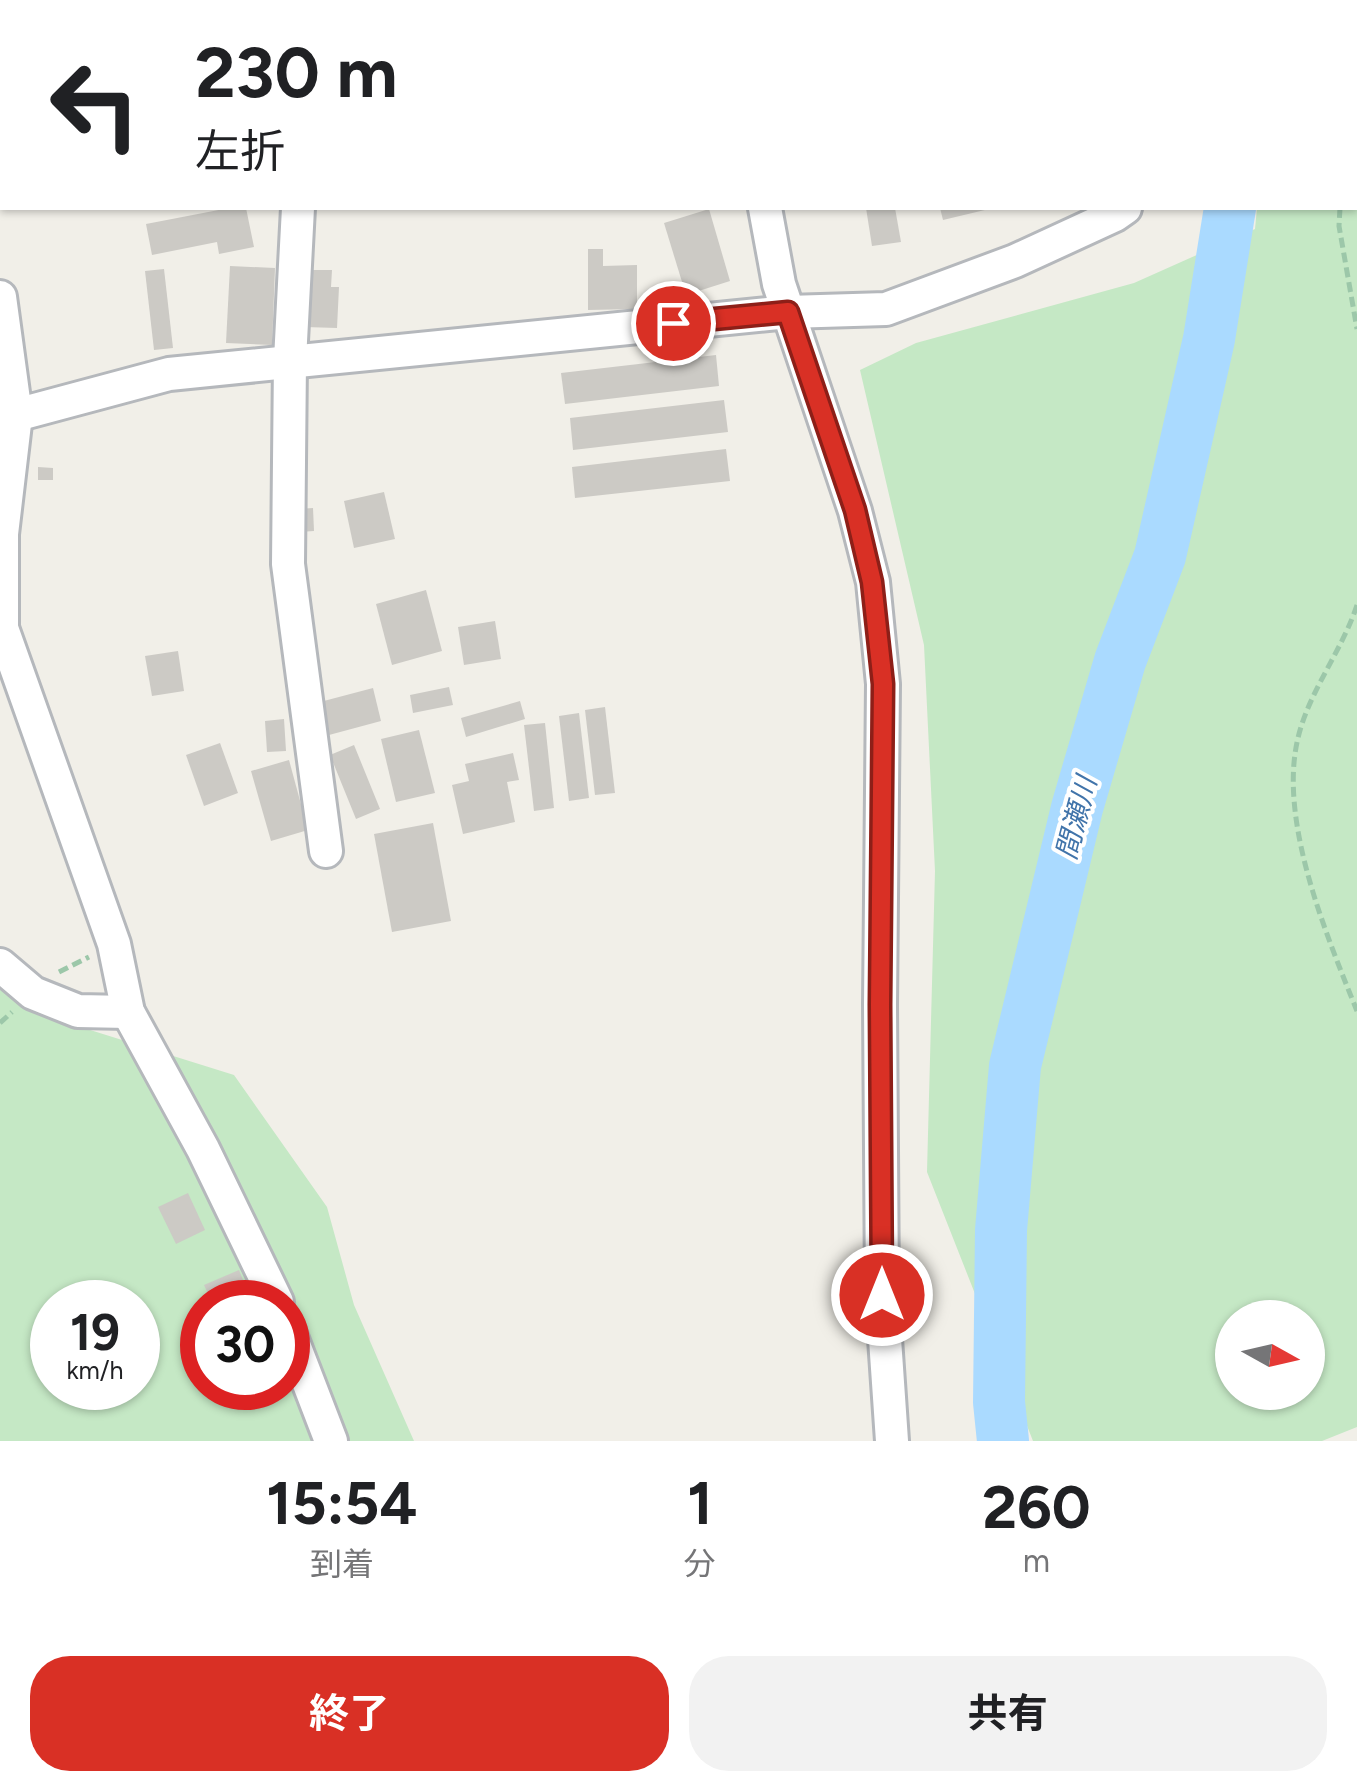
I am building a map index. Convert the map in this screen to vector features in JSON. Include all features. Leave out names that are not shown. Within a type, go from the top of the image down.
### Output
[{"type":"street","points":[[298,210],[290,360],[288,564],[326,852]]},
{"type":"street","points":[[765,210],[779,284],[855,510],[872,582],[883,684],[882,1276],[892,1441]]},
{"type":"street","points":[[16,415],[169,374],[788,312],[886,309],[1015,261],[1122,210]]},
{"type":"street","points":[[0,298],[16,415],[2,534],[2,628],[114,944],[128,1012],[203,1150],[266,1280]]},
{"type":"street","points":[[0,965],[32,992],[78,1011],[128,1012]]},
{"type":"street","points":[[310,1386],[331,1441]]},
{"type":"path","points":[[1340,210],[1339,226],[1357,329]]},
{"type":"path","points":[[1357,605],[1298,739],[1292,800],[1309,874],[1357,1011]]},
{"type":"green space","points":[[1257,210],[1357,210],[1357,1427],[1322,1441],[1033,1441],[927,1172],[935,871],[924,645],[860,370],[916,343],[1134,283],[1255,229]]},
{"type":"green space","points":[[0,981],[39,1014],[234,1075],[327,1207],[354,1305],[414,1441],[0,1441]]},
{"type":"building","points":[[219,210],[246,210],[254,247],[219,254],[217,242],[152,255],[146,224]]},
{"type":"building","points":[[709,210],[730,281],[686,295],[664,223]]},
{"type":"building","points":[[866,210],[895,210],[901,242],[872,246]]},
{"type":"building","points":[[940,210],[985,210],[943,220]]},
{"type":"building","points":[[588,249],[603,249],[603,266],[637,265],[637,309],[588,310]]},
{"type":"building","points":[[230,266],[275,268],[272,345],[226,343]]},
{"type":"building","points":[[164,269],[173,348],[154,350],[145,271]]},
{"type":"building","points":[[308,270],[332,270],[331,287],[339,287],[337,328],[305,327]]},
{"type":"building","points":[[716,355],[719,386],[565,404],[561,373]]},
{"type":"building","points":[[724,400],[728,432],[573,450],[570,418]]},
{"type":"building","points":[[726,449],[730,481],[575,498],[572,467]]},
{"type":"building","points":[[38,467],[53,468],[53,480],[38,480]]},
{"type":"building","points":[[384,492],[395,539],[354,548],[344,501]]},
{"type":"building","points":[[313,508],[314,531],[299,532],[298,509]]},
{"type":"building","points":[[426,590],[442,651],[392,665],[376,604]]},
{"type":"building","points":[[495,621],[501,659],[464,665],[458,627]]},
{"type":"building","points":[[178,651],[184,691],[152,696],[145,656]]},
{"type":"building","points":[[449,687],[453,705],[413,713],[410,695]]},
{"type":"building","points":[[373,688],[381,721],[329,735],[320,702]]},
{"type":"building","points":[[520,701],[525,719],[466,737],[461,718]]},
{"type":"building","points":[[605,707],[615,793],[595,795],[585,710]]},
{"type":"building","points":[[579,713],[589,798],[569,801],[559,716]]},
{"type":"building","points":[[284,719],[286,751],[267,752],[265,721]]},
{"type":"building","points":[[545,723],[554,808],[534,811],[524,725]]},
{"type":"building","points":[[419,730],[435,793],[396,802],[381,739]]},
{"type":"building","points":[[220,743],[238,793],[204,806],[186,755]]},
{"type":"building","points":[[354,745],[380,809],[356,819],[330,755]]},
{"type":"building","points":[[513,753],[519,780],[507,782],[515,822],[463,834],[452,785],[469,781],[465,764]]},
{"type":"building","points":[[289,760],[308,830],[271,841],[251,771]]},
{"type":"building","points":[[433,823],[451,921],[392,932],[374,834]]},
{"type":"building","points":[[188,1193],[205,1230],[176,1244],[158,1207]]},
{"type":"building","points":[[239,1270],[243,1280],[216,1280]]},
{"type":"waterway","name":"間瀬川","points":[[1003,1441],[999,1402],[1001,1230],[1015,1066],[1077,808],[1120,661],[1160,556],[1209,339],[1230,210]]},
{"type":"route","points":[[673,323],[788,312],[855,510],[872,582],[883,684],[882,1295]]}]
